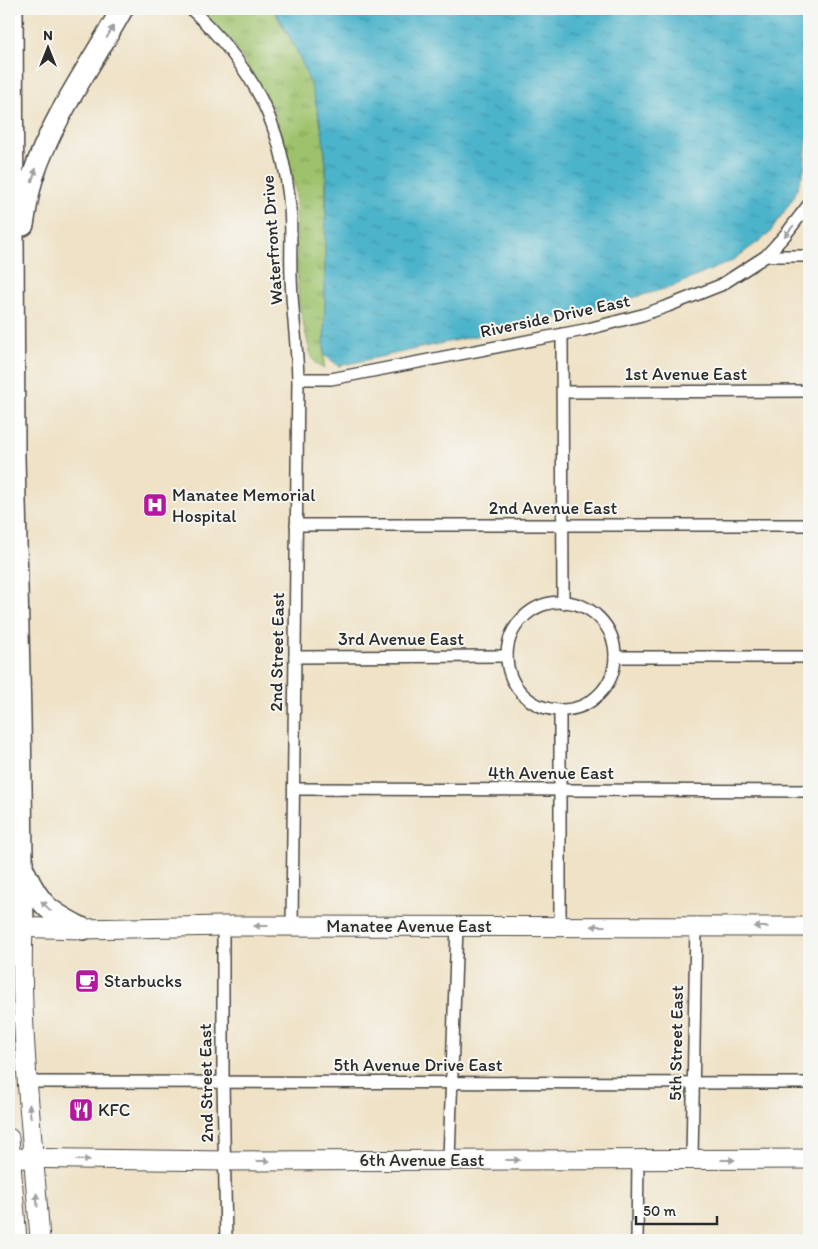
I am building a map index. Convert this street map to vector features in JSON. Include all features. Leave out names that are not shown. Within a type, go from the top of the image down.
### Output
[{"type":"highway","points":[[12,9],[14,457],[23,868],[16,927]]},
{"type":"highway","points":[[13,292],[29,192],[39,159],[61,114],[122,9]]},
{"type":"highway","points":[[23,868],[31,887],[41,902],[52,913],[83,929]]},
{"type":"main road","name":"Manatee Avenue East","points":[[16,927],[83,929],[223,926],[809,927]]},
{"type":"main road","points":[[16,927],[40,1240]]},
{"type":"main road","points":[[9,1138],[17,1240]]},
{"type":"main road","name":"6th Avenue East","points":[[10,1158],[34,1160],[225,1161],[809,1159]]},
{"type":"street","name":"Waterfront Drive","points":[[191,9],[220,37],[246,71],[260,94],[277,139],[286,172],[290,207],[291,274],[298,379]]},
{"type":"street","name":"Riverside Drive East","points":[[298,379],[331,379],[562,334],[607,325],[668,306],[721,285],[766,256],[809,204]]},
{"type":"street","points":[[766,256],[809,256]]},
{"type":"street","points":[[562,334],[563,602]]},
{"type":"street","name":"2nd Street East","points":[[292,926],[298,379]]},
{"type":"street","name":"1st Avenue East","points":[[563,392],[809,391]]},
{"type":"street","name":"2nd Avenue East","points":[[296,525],[809,525]]},
{"type":"street","points":[[563,602],[587,609],[600,619],[612,637],[615,657],[611,678],[599,695],[583,705],[560,710],[538,704],[520,691],[511,675],[507,656],[511,638],[523,618],[539,607],[563,602]]},
{"type":"street","name":"3rd Avenue East","points":[[295,657],[507,656]]},
{"type":"street","points":[[615,657],[809,657]]},
{"type":"street","points":[[560,710],[560,926]]},
{"type":"street","name":"4th Avenue East","points":[[294,790],[809,791]]},
{"type":"street","name":"2nd Street East","points":[[223,926],[226,1240]]},
{"type":"street","points":[[449,1160],[457,926]]},
{"type":"street","name":"5th Street East","points":[[692,1160],[696,926]]},
{"type":"street","name":"5th Avenue Drive East","points":[[27,1082],[809,1083]]},
{"type":"street","points":[[637,1240],[638,1160]]},
{"type":"green space","points":[[198,9],[273,9],[297,51],[313,91],[323,136],[326,169],[324,369],[316,364],[311,356],[299,305],[296,193],[281,132],[272,108],[232,42]]},
{"type":"water","points":[[273,9],[809,9],[809,137],[804,170],[794,197],[769,234],[732,261],[671,287],[580,313],[339,366],[324,355],[327,186],[323,135],[314,97],[301,60],[293,42]]},
{"type":"place","name":"Manatee Memorial Hospital","points":[[155,505]]},
{"type":"place","name":"Starbucks","points":[[87,981]]},
{"type":"place","name":"KFC","points":[[81,1110]]}]
